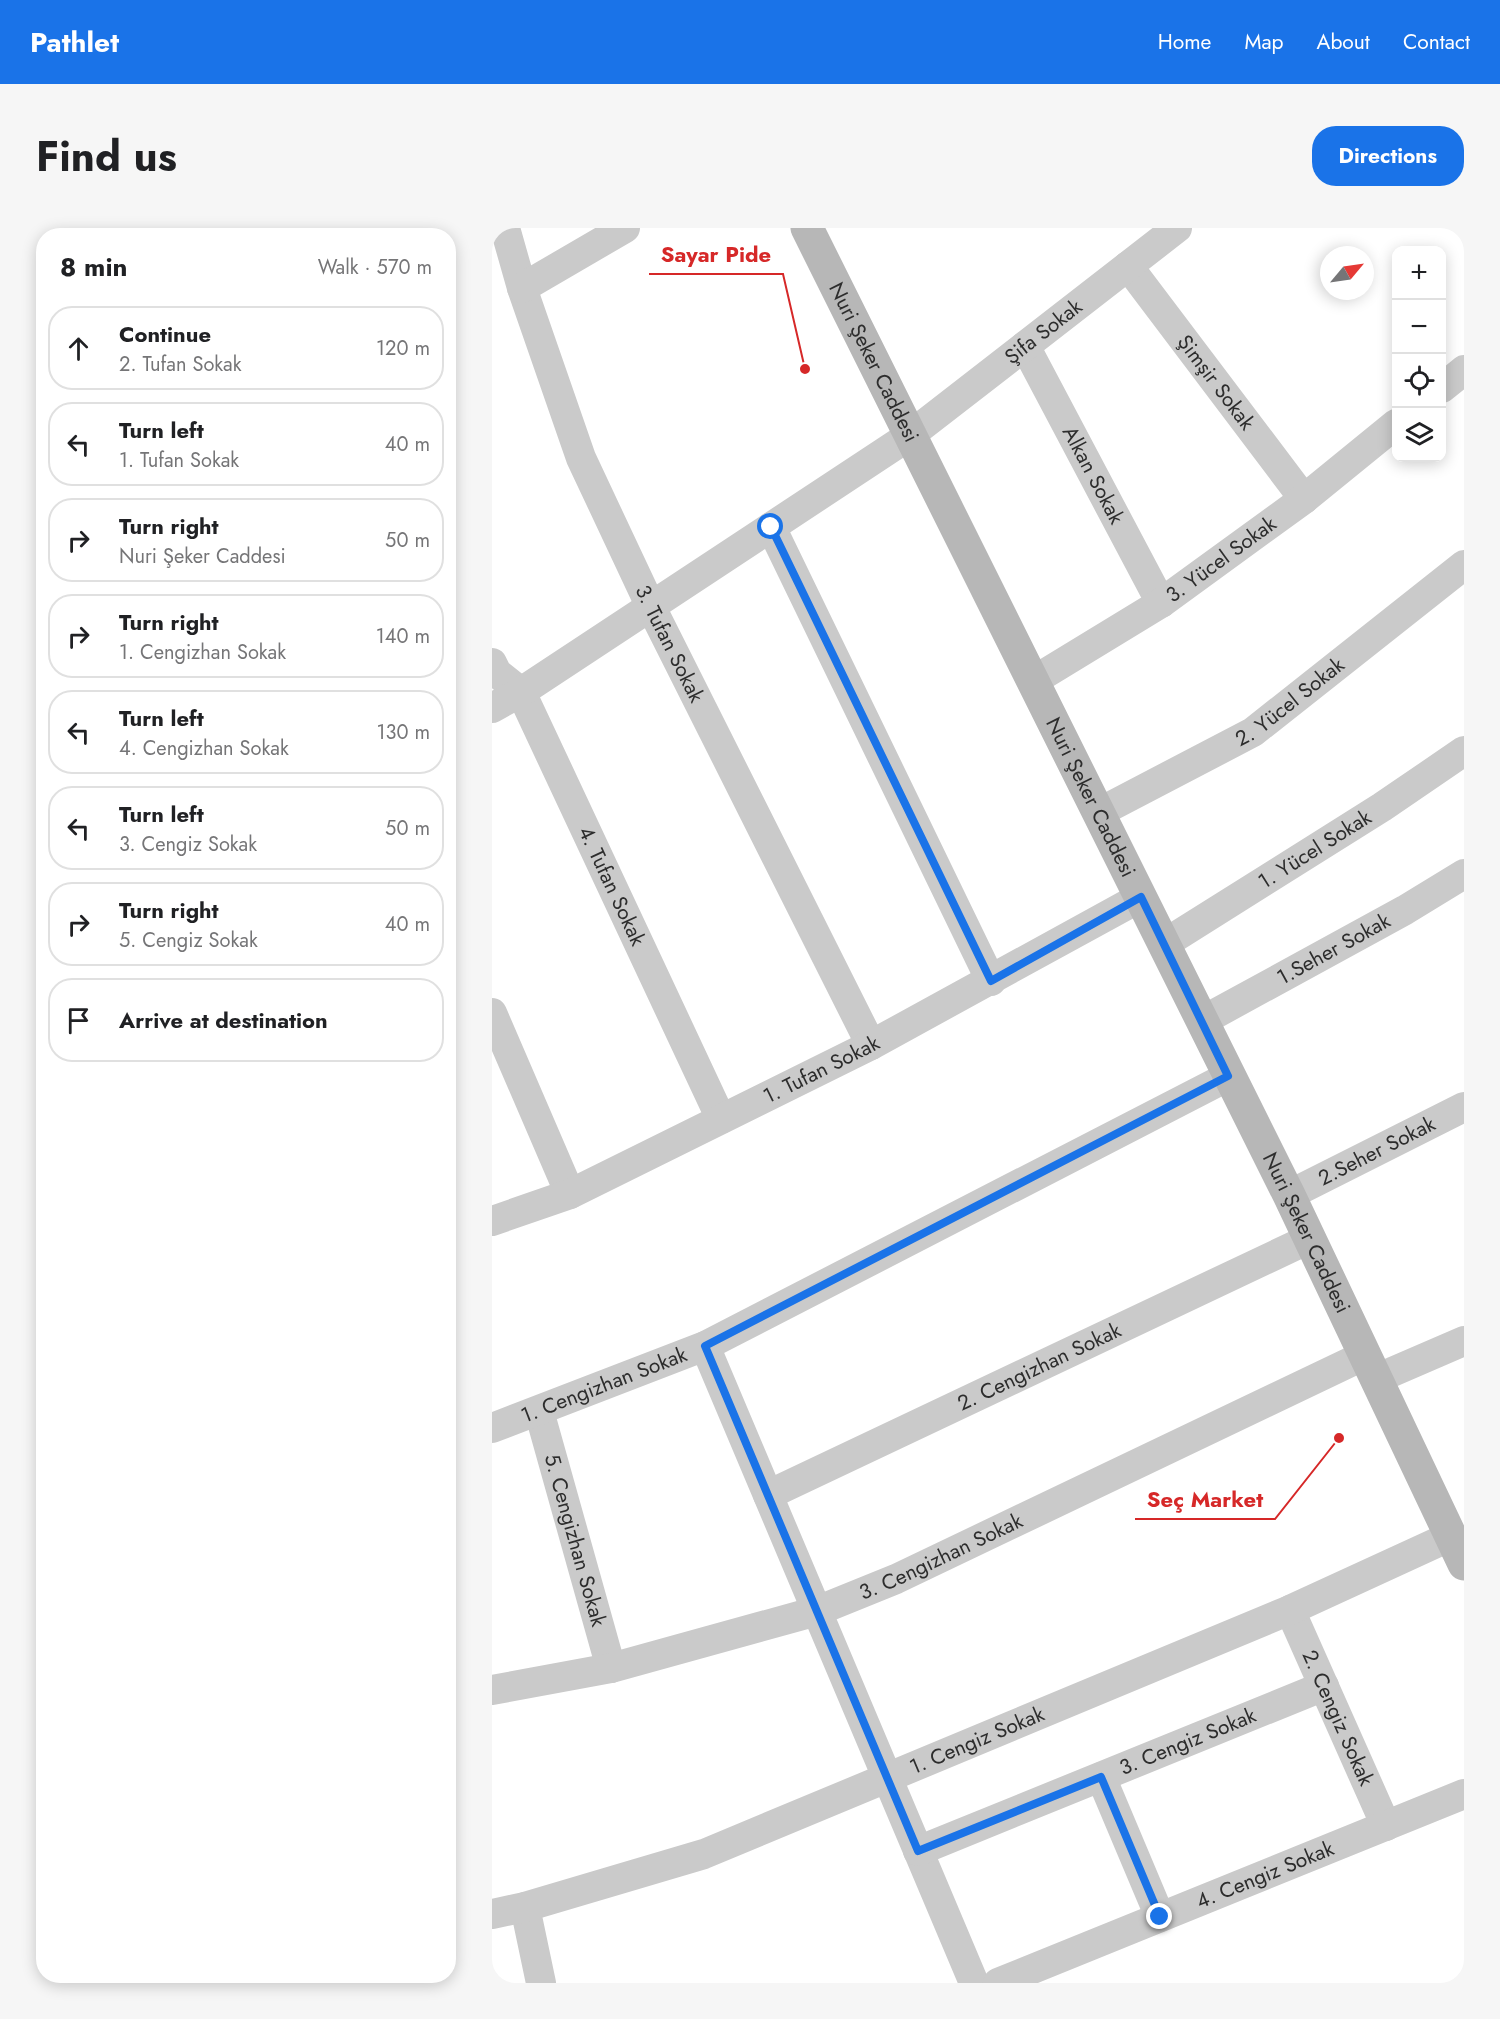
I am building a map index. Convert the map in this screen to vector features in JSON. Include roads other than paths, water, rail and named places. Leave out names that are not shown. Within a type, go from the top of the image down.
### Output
[{"type":"street","name":"3. Tufan Sokak","points":[[505,228],[522,288],[581,458],[651,607],[871,1045]]},
{"type":"street","points":[[522,288],[625,228]]},
{"type":"street","name":"Nuri Şeker Caddesi","points":[[807,228],[1289,1196],[1457,1550]]},
{"type":"street","name":"Şifa Sokak","points":[[492,708],[521,692],[909,436],[1128,266],[1164,232]]},
{"type":"street","name":"Şimşir Sokak","points":[[1128,266],[1304,499]]},
{"type":"street","name":"Alkan Sokak","points":[[1025,346],[1161,603]]},
{"type":"street","points":[[1446,385],[1464,370]]},
{"type":"street","name":"3. Yücel Sokak","points":[[1033,681],[1161,603],[1304,499],[1392,427]]},
{"type":"street","points":[[771,527],[991,981]]},
{"type":"street","name":"2. Yücel Sokak","points":[[1098,813],[1253,732],[1464,565]]},
{"type":"street","name":"4. Tufan Sokak","points":[[492,663],[497,674],[521,692],[721,1119]]},
{"type":"street","name":"1. Yücel Sokak","points":[[1164,944],[1382,807],[1464,751]]},
{"type":"street","name":"1.Seher Sokak","points":[[1202,1021],[1405,910],[1464,874]]},
{"type":"street","name":"1. Tufan Sokak","points":[[492,1221],[570,1194],[871,1045],[1141,897]]},
{"type":"street","points":[[492,1013],[570,1194]]},
{"type":"street","name":"1. Cengizhan Sokak","points":[[492,1428],[705,1346],[1228,1076]]},
{"type":"street","name":"2.Seher Sokak","points":[[1289,1196],[1464,1107]]},
{"type":"street","name":"2. Cengizhan Sokak","points":[[768,1495],[1310,1239]]},
{"type":"street","name":"3. Cengizhan Sokak","points":[[492,1690],[611,1668],[817,1611],[896,1579],[1371,1367],[1464,1341]]},
{"type":"street","points":[[705,1346],[974,1983]]},
{"type":"street","name":"5. Cengizhan Sokak","points":[[539,1411],[611,1668]]},
{"type":"street","name":"1. Cengiz Sokak","points":[[492,1914],[525,1907],[704,1854],[1290,1610],[1457,1550]]},
{"type":"street","name":"2. Cengiz Sokak","points":[[1290,1610],[1386,1826]]},
{"type":"street","name":"3. Cengiz Sokak","points":[[918,1851],[1324,1686]]},
{"type":"street","points":[[1101,1777],[1160,1917]]},
{"type":"street","name":"4. Cengiz Sokak","points":[[998,1983],[1464,1794]]},
{"type":"street","points":[[525,1907],[541,1983]]},
{"type":"place","name":"Sayar Pide","points":[[805,369]]},
{"type":"place","name":"Seç Market","points":[[1339,1438]]}]
